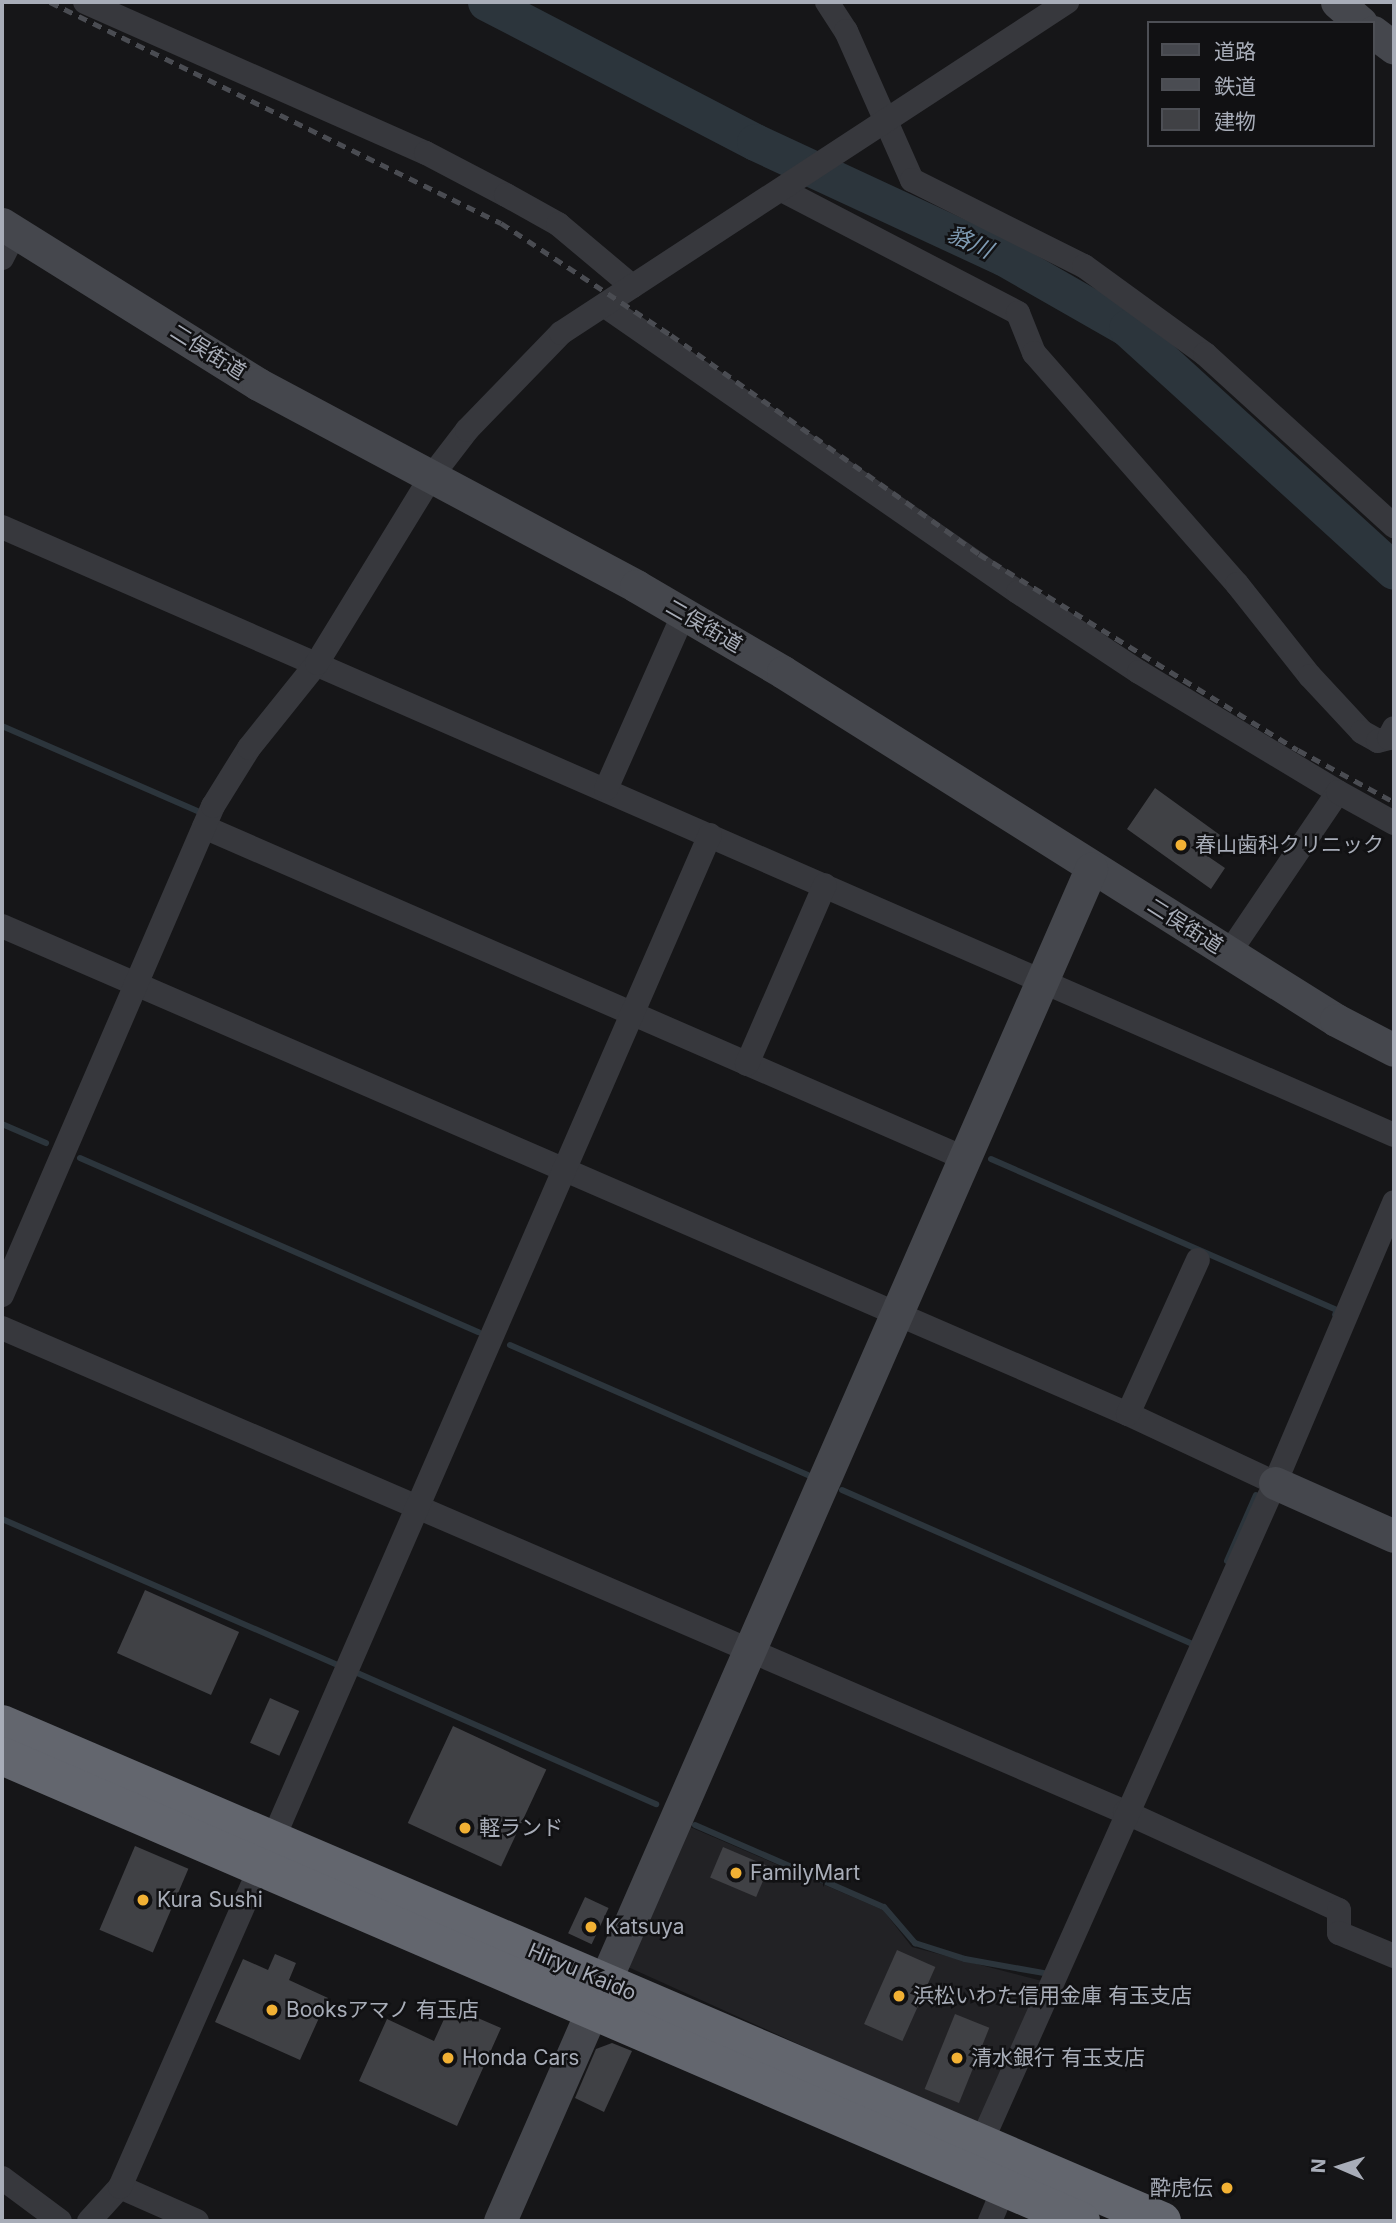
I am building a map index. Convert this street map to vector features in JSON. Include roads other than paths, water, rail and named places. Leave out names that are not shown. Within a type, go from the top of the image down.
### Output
[{"type":"highway","name":"Hiryu Kaido","points":[[2,1724],[267,1853],[599,1996],[1081,2221]]},
{"type":"highway","name":"Hiryu Kaido","points":[[2,1756],[267,1853]]},
{"type":"highway","name":"Hiryu Kaido","points":[[599,1996],[981,2143],[1162,2221]]},
{"type":"street","points":[[85,2],[426,153],[558,224],[632,286]]},
{"type":"street","points":[[827,2],[846,31],[912,180],[1084,266],[1205,354],[1394,526]]},
{"type":"street","points":[[2,1295],[207,819],[249,748],[317,663],[431,477],[534,356],[561,333],[1067,2]]},
{"type":"street","points":[[1337,2],[1359,21]]},
{"type":"street","points":[[1375,34],[1394,48]]},
{"type":"street","points":[[791,183],[1018,313],[1034,353],[1237,584],[1310,676],[1362,732],[1378,741],[1389,738],[1394,728]]},
{"type":"street","name":"二俣街道","points":[[6,238],[258,384],[794,678],[1091,869],[1336,1020],[1394,1050]]},
{"type":"street","points":[[605,306],[1028,600],[1338,792],[1394,823]]},
{"type":"street","points":[[2,527],[1040,978],[1394,1135]]},
{"type":"street","points":[[606,789],[683,615]]},
{"type":"street","points":[[1229,953],[1338,792]]},
{"type":"street","points":[[207,819],[632,1014],[751,1056],[964,1158]]},
{"type":"street","points":[[89,2221],[120,2188],[709,835]]},
{"type":"street","points":[[500,2221],[896,1317],[1040,978],[1091,869]]},
{"type":"street","points":[[751,1056],[825,885]]},
{"type":"street","points":[[2,926],[896,1317],[1128,1414],[1394,1536]]},
{"type":"street","points":[[981,2143],[1125,1812],[1275,1483],[1394,1202]]},
{"type":"street","points":[[1128,1414],[1198,1260]]},
{"type":"street","points":[[2,1328],[417,1506],[747,1652],[1125,1812],[1339,1910],[1339,1933],[1394,1956]]},
{"type":"street","points":[[2,2178],[60,2221]]},
{"type":"street","points":[[990,2221],[1005,2186]]},
{"type":"street","points":[[120,2188],[197,2221]]},
{"type":"waterway","name":"貉川","points":[[486,2],[755,142],[1003,257],[1127,328],[1394,571]]},
{"type":"waterway","points":[[2,726],[202,813]]},
{"type":"waterway","points":[[2,1124],[46,1143]]},
{"type":"waterway","points":[[80,1158],[479,1332]]},
{"type":"waterway","points":[[991,1159],[1337,1310],[1335,1315]]},
{"type":"waterway","points":[[510,1345],[808,1475]]},
{"type":"waterway","points":[[842,1490],[1191,1643]]},
{"type":"waterway","points":[[1227,1561],[1256,1495]]},
{"type":"waterway","points":[[2,1519],[338,1665]]},
{"type":"waterway","points":[[355,1672],[656,1804]]},
{"type":"waterway","points":[[695,1825],[884,1907],[915,1943],[965,1959],[1049,1974]]},
{"type":"railway","points":[[50,2],[501,223],[671,335],[979,554],[1298,750],[1394,802]]},
{"type":"place","name":"春山歯科クリニック","points":[[1181,845]]},
{"type":"place","name":"軽ランド","points":[[465,1828]]},
{"type":"place","name":"FamilyMart","points":[[736,1873]]},
{"type":"place","name":"Kura Sushi","points":[[143,1900]]},
{"type":"place","name":"Katsuya","points":[[591,1927]]},
{"type":"place","name":"浜松いわた信用金庫 有玉支店","points":[[899,1996]]},
{"type":"place","name":"Booksアマノ 有玉店","points":[[272,2010]]},
{"type":"place","name":"Honda Cars","points":[[448,2058]]},
{"type":"place","name":"清水銀行 有玉支店","points":[[957,2058]]},
{"type":"place","name":"酔虎伝","points":[[1227,2188]]}]
